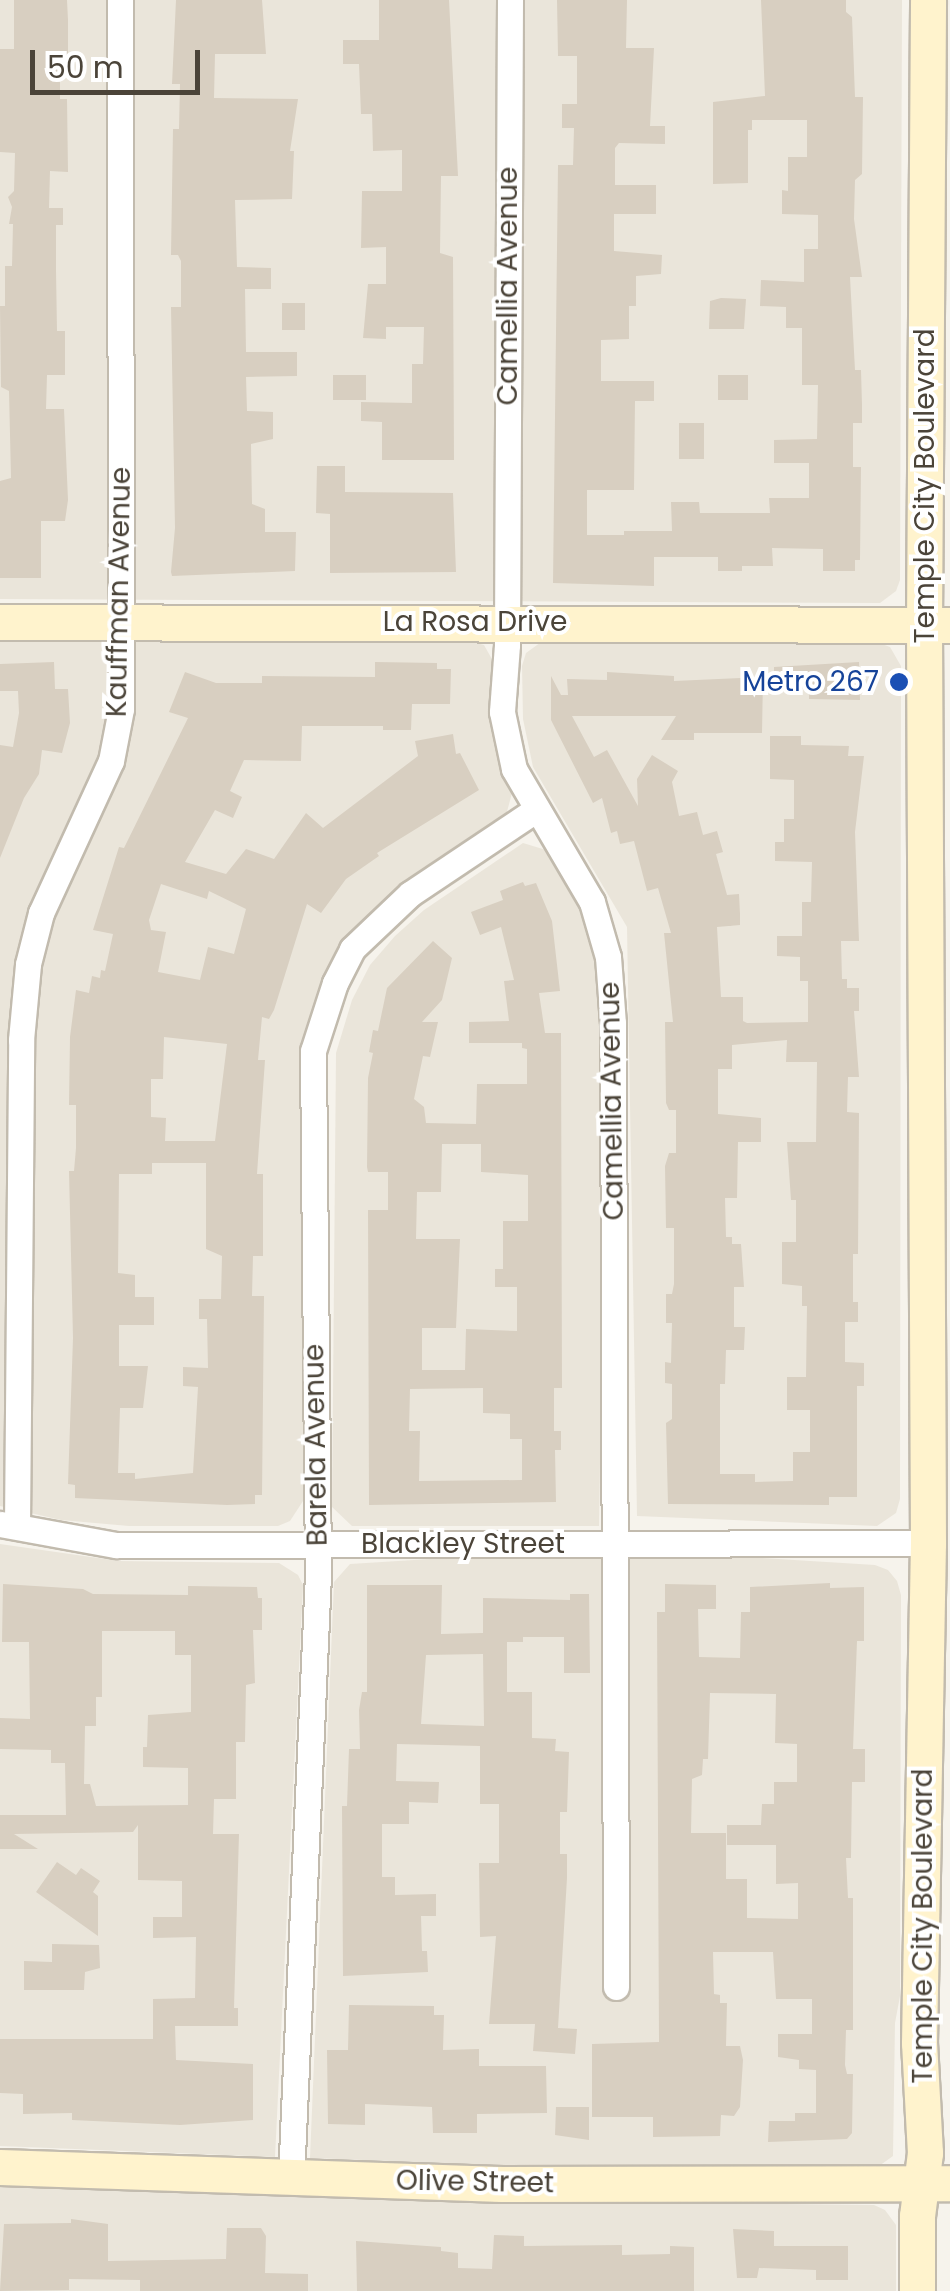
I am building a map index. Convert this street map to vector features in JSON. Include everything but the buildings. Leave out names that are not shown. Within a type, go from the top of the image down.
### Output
[{"type":"main road","name":"Temple City Boulevard","points":[[917,2291],[917,2216],[936,2183],[919,2043],[937,625],[928,0]]},
{"type":"main road","name":"La Rosa Drive","points":[[0,622],[507,620],[937,625]]},
{"type":"main road","name":"Olive Street","points":[[0,2167],[503,2184],[936,2183]]},
{"type":"street","name":"Kauffman Avenue","points":[[9,1525],[20,1040],[28,964],[41,914],[111,760],[122,709],[120,0]]},
{"type":"street","name":"Camellia Avenue","points":[[510,0],[507,620],[502,712],[514,770],[534,811],[592,902],[608,956],[613,1023],[616,1987]]},
{"type":"street","name":"Barela Avenue","points":[[291,2178],[317,1544],[310,1097],[314,1051],[322,1017],[352,950],[410,894],[534,811]]},
{"type":"street","name":"Blackley Street","points":[[9,1525],[116,1545],[928,1543]]},
{"type":"shaded area","points":[[0,0],[902,0],[900,580],[896,591],[880,603],[0,599]]},
{"type":"shaded area","points":[[0,640],[465,640],[484,645],[493,661],[492,720],[512,793],[505,819],[395,892],[308,1039],[303,1501],[290,1521],[278,1526],[129,1526],[61,1520],[0,1506]]},
{"type":"shaded area","points":[[544,640],[879,643],[890,647],[901,666],[900,1499],[896,1513],[877,1526],[637,1516],[627,927],[533,767],[523,719],[522,666],[526,653]]},
{"type":"shaded area","points":[[523,843],[546,850],[588,906],[607,1019],[599,1526],[352,1526],[332,1507],[336,1053],[352,1000],[370,965],[395,936],[424,910]]},
{"type":"shaded area","points":[[0,1544],[119,1561],[279,1563],[298,1575],[303,1585],[275,2157],[0,2146]]},
{"type":"shaded area","points":[[605,1548],[875,1565],[888,1570],[897,1581],[901,1595],[900,1996],[895,2023],[893,2156],[879,2166],[496,2165],[310,2158],[334,1582],[350,1564]]},
{"type":"shaded area","points":[[0,2185],[394,2200],[874,2205],[885,2210],[896,2225],[896,2291],[0,2291]]},
{"type":"place","name":"Metro 267","points":[[899,682]]}]
